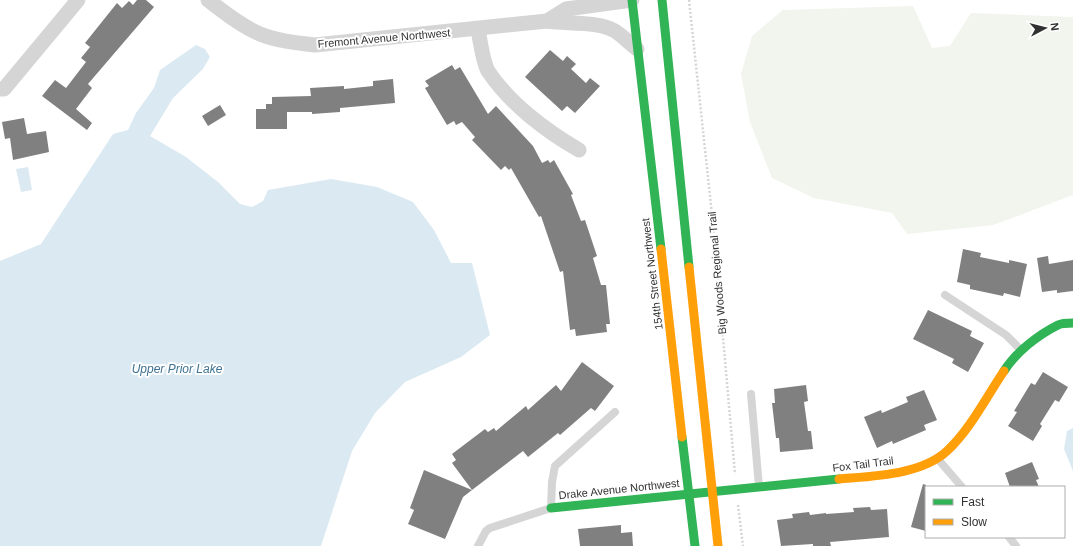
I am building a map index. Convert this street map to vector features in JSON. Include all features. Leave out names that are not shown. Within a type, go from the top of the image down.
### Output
[{"type":"street","points":[[0,89],[4,89],[78,0]]},
{"type":"street","name":"Fremont Avenue Northwest","points":[[208,0],[240,23],[261,34],[293,43],[315,46],[547,21],[594,25],[615,31],[637,50]]},
{"type":"street","points":[[632,0],[640,0]]},
{"type":"street","name":"Fremont Avenue Northwest","points":[[547,21],[566,9],[632,0]]},
{"type":"street","name":"154th Street Northwest","points":[[632,0],[695,546]]},
{"type":"street","points":[[662,0],[718,546]]},
{"type":"street","points":[[478,29],[488,70],[514,102],[560,139],[579,150]]},
{"type":"street","points":[[665,133],[681,190]]},
{"type":"street","name":"Fox Tail Trail","points":[[690,494],[890,474],[926,464],[947,451],[970,423],[1011,360],[1032,342],[1059,324],[1073,323]]},
{"type":"street","name":"Drake Avenue Northwest","points":[[551,508],[690,494]]},
{"type":"lane","points":[[945,295],[1006,335],[1022,350]]},
{"type":"lane","points":[[751,394],[759,487]]},
{"type":"lane","points":[[478,546],[486,531],[490,528],[551,508],[552,482],[555,466],[615,412]]},
{"type":"lane","points":[[936,458],[961,486]]},
{"type":"lane","points":[[1009,538],[1016,546]]},
{"type":"path","name":"Big Woods Regional Trail","points":[[689,0],[713,224],[736,490],[743,546]]},
{"type":"shaded area","points":[[913,6],[932,48],[950,46],[971,13],[1073,17],[1073,195],[993,225],[907,234],[892,213],[814,198],[772,178],[750,122],[741,74],[752,36],[783,10]]},
{"type":"water","name":"Upper Prior Lake","points":[[196,45],[205,49],[210,57],[203,69],[173,98],[150,136],[186,157],[218,182],[240,204],[252,207],[263,201],[268,190],[331,179],[377,187],[413,202],[434,230],[451,263],[472,263],[490,335],[461,357],[405,382],[375,413],[352,451],[321,546],[0,546],[0,261],[41,244],[113,134],[128,130],[136,113],[154,88],[160,70]]},
{"type":"water","points":[[28,167],[32,190],[21,192],[16,169]]},
{"type":"water","points":[[1073,428],[1073,471],[1064,449],[1067,431]]},
{"type":"building","points":[[137,0],[146,0],[154,7],[88,84],[92,88],[76,109],[92,123],[87,130],[42,96],[55,80],[66,88],[86,62],[81,58],[90,47],[85,43],[117,3],[122,8],[129,1],[133,5]]},
{"type":"building","points":[[550,50],[563,61],[567,56],[576,64],[571,69],[586,83],[590,78],[600,86],[575,113],[567,106],[562,111],[525,77]]},
{"type":"building","points":[[452,65],[455,70],[460,67],[488,114],[496,106],[533,146],[542,163],[548,160],[550,163],[554,160],[573,194],[571,195],[581,221],[585,220],[597,256],[593,258],[601,285],[606,285],[610,324],[606,324],[607,332],[576,336],[575,329],[570,330],[563,271],[560,272],[541,216],[539,217],[511,168],[509,170],[505,166],[501,170],[472,140],[475,137],[462,122],[456,125],[454,121],[447,125],[425,88],[429,86],[425,81]]},
{"type":"building","points":[[393,79],[395,103],[340,108],[340,112],[312,114],[312,112],[287,112],[287,129],[256,129],[256,109],[266,109],[266,104],[272,104],[272,97],[311,96],[310,88],[344,86],[344,89],[373,86],[373,81]]},
{"type":"building","points":[[220,105],[226,115],[208,126],[202,116]]},
{"type":"building","points":[[24,118],[27,134],[46,131],[49,152],[13,160],[10,138],[5,139],[2,122]]},
{"type":"building","points":[[963,249],[981,253],[980,257],[1009,263],[1009,260],[1027,264],[1020,297],[1004,293],[1003,296],[970,289],[970,285],[957,282]]},
{"type":"building","points":[[1048,256],[1049,264],[1073,260],[1073,291],[1057,293],[1057,290],[1042,292],[1037,258]]},
{"type":"building","points":[[928,310],[972,331],[970,336],[984,343],[968,372],[952,363],[954,359],[913,339]]},
{"type":"building","points":[[582,362],[614,386],[595,411],[591,408],[560,435],[558,433],[528,457],[523,451],[472,490],[452,463],[456,460],[452,454],[485,429],[488,432],[494,428],[496,431],[526,406],[528,410],[556,385],[561,391]]},
{"type":"building","points":[[1043,372],[1068,387],[1059,402],[1055,400],[1040,424],[1042,426],[1033,441],[1008,426],[1017,412],[1014,411],[1031,383],[1035,385]]},
{"type":"building","points":[[806,385],[808,401],[804,402],[808,431],[811,431],[813,449],[780,452],[779,438],[776,438],[772,403],[775,403],[774,389]]},
{"type":"building","points":[[924,390],[937,420],[924,425],[926,430],[893,444],[892,441],[877,448],[864,417],[881,410],[882,413],[908,402],[906,397]]},
{"type":"building","points":[[1032,462],[1039,479],[1036,480],[1039,486],[1010,486],[1005,473]]},
{"type":"building","points":[[424,470],[472,490],[463,497],[445,539],[408,524],[414,510],[410,508]]},
{"type":"building","points":[[923,484],[926,485],[925,531],[911,527]]},
{"type":"building","points":[[870,507],[871,510],[887,509],[889,537],[830,542],[831,546],[813,546],[813,544],[781,546],[777,520],[793,518],[792,514],[809,512],[810,515],[854,512],[853,508]]},
{"type":"building","points":[[621,525],[621,533],[632,532],[633,546],[580,546],[578,529]]},
{"type":"traffic: fast","points":[[632,0],[661,249]]},
{"type":"traffic: fast","points":[[662,0],[689,267]]},
{"type":"traffic: fast","points":[[1004,371],[1015,357],[1035,339],[1058,325],[1063,323],[1073,323]]},
{"type":"traffic: fast","points":[[682,437],[695,546]]},
{"type":"traffic: fast","points":[[551,508],[839,479]]},
{"type":"traffic: slow","points":[[661,249],[682,437]]},
{"type":"traffic: slow","points":[[689,267],[718,546]]},
{"type":"traffic: slow","points":[[839,479],[896,473],[910,470],[936,459],[947,451],[963,433],[1004,371]]}]
